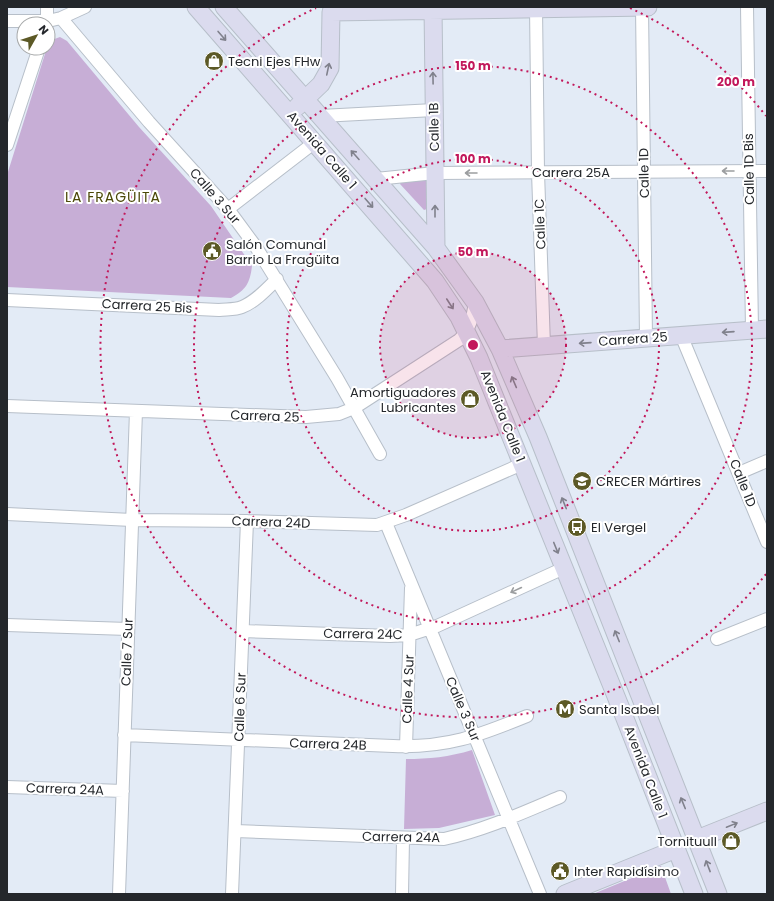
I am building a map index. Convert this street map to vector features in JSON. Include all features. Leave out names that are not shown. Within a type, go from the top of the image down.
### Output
[{"type":"main road","name":"Avenida Calle 1","points":[[196,7],[435,281],[466,331],[480,358],[694,894]]},
{"type":"main road","points":[[290,113],[321,84],[330,68],[331,10],[648,7]]},
{"type":"main road","name":"Avenida Calle 1","points":[[226,8],[436,248],[475,302],[500,349],[538,437],[719,891]]},
{"type":"main road","name":"Calle 1B","points":[[433,9],[436,248]]},
{"type":"main road","name":"Carrera 25","points":[[500,349],[759,330]]},
{"type":"main road","points":[[697,839],[767,811]]},
{"type":"main road","points":[[565,894],[676,849]]},
{"type":"street","points":[[56,20],[84,7]]},
{"type":"street","name":"Calle 1D","points":[[642,7],[646,338]]},
{"type":"street","name":"Calle 1D Bis","points":[[747,7],[749,171],[759,330]]},
{"type":"street","name":"Calle 1C","points":[[536,8],[538,172],[544,346]]},
{"type":"street","name":"Calle 3 Sur","points":[[61,18],[149,122],[228,209],[277,279],[380,454]]},
{"type":"street","points":[[8,138],[36,56]]},
{"type":"street","points":[[321,116],[434,110]]},
{"type":"street","points":[[228,209],[315,142]]},
{"type":"street","name":"Carrera 25A","points":[[376,179],[435,173],[767,171]]},
{"type":"street","name":"Carrera 25 Bis","points":[[7,300],[219,310],[233,309],[241,307],[249,302],[277,279]]},
{"type":"street","name":"Carrera 25","points":[[7,406],[306,417],[339,414],[354,408],[459,340],[466,331],[473,315],[475,302]]},
{"type":"street","name":"Calle 1D","points":[[682,335],[767,542]]},
{"type":"street","name":"Calle 7 Sur","points":[[119,894],[136,411]]},
{"type":"street","points":[[739,473],[767,461]]},
{"type":"street","name":"Carrera 24D","points":[[7,514],[132,520],[247,521],[369,526],[386,523],[522,464]]},
{"type":"street","name":"Calle 6 Sur","points":[[232,894],[247,521]]},
{"type":"street","name":"Calle 3 Sur","points":[[386,523],[540,894]]},
{"type":"street","name":"Carrera 24C","points":[[243,631],[390,636],[409,635],[429,629],[564,568]]},
{"type":"street","name":"Calle 4 Sur","points":[[406,747],[411,584]]},
{"type":"street","points":[[717,639],[767,619]]},
{"type":"street","points":[[7,625],[128,629]]},
{"type":"street","name":"Carrera 24B","points":[[124,736],[406,747],[452,743],[474,737],[527,716]]},
{"type":"street","name":"Carrera 24A","points":[[7,788],[123,791]]},
{"type":"street","name":"Carrera 24A","points":[[235,831],[444,839],[467,834],[560,797]]},
{"type":"street","points":[[402,894],[403,838]]},
{"type":"shaded area","points":[[60,37],[67,41],[139,127],[211,206],[252,266],[250,277],[244,289],[236,295],[231,298],[7,287],[7,175],[44,56],[56,56],[56,38]]},
{"type":"shaded area","points":[[425,180],[428,183],[427,209],[424,210],[400,184],[401,182]]},
{"type":"shaded area","points":[[472,750],[495,815],[439,828],[404,829],[406,759],[439,757]]},
{"type":"shaded area","points":[[661,866],[671,894],[593,894]]},
{"type":"place","name":"Tecni Ejes FHw","points":[[214,61]]},
{"type":"place","name":"Salón Comunal Barrio La Fragüita","points":[[212,251]]},
{"type":"place","name":"Amortiguadores Lubricantes","points":[[470,399]]},
{"type":"place","name":"CRECER Mártires","points":[[582,481]]},
{"type":"place","name":"El Vergel","points":[[577,527]]},
{"type":"place","name":"Santa Isabel","points":[[565,709]]},
{"type":"place","name":"Tornituull","points":[[731,841]]},
{"type":"place","name":"Inter Rapidísimo","points":[[560,871]]},
{"type":"district","name":"LA FRAGÜITA","points":[[113,197]]}]
